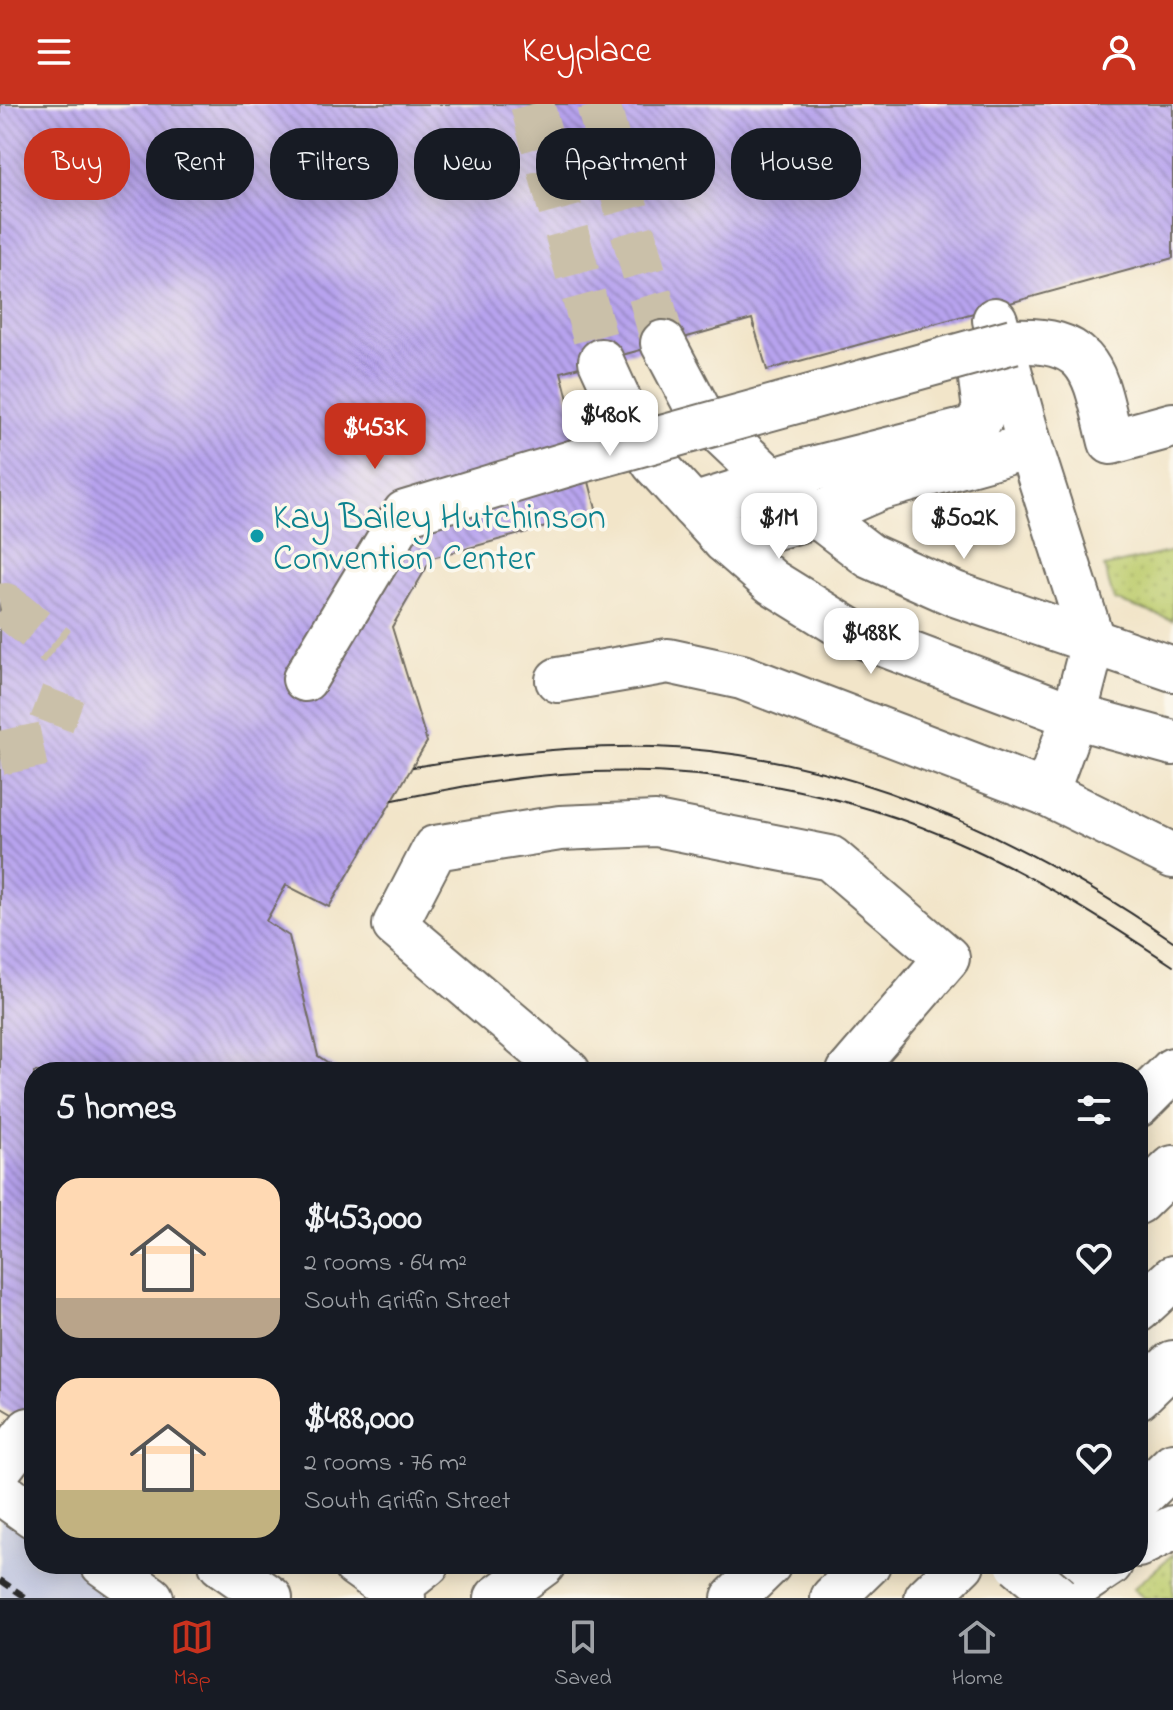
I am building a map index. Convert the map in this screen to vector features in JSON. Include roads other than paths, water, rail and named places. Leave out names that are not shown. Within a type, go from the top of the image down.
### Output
[{"type":"main road","points":[[1004,330],[1030,446],[1093,643],[1074,716],[1046,793]]},
{"type":"main road","points":[[305,679],[405,513],[1004,330],[1068,349],[1091,366],[1111,442],[1173,425]]},
{"type":"main road","points":[[663,343],[700,413],[772,481],[870,556],[955,594],[1173,669]]},
{"type":"main road","points":[[601,361],[647,452],[725,541],[772,582],[854,633],[1074,716],[1173,743]]},
{"type":"main road","points":[[693,506],[772,481],[975,428],[985,410],[981,379]]},
{"type":"main road","points":[[725,541],[815,516],[879,488],[1030,446]]},
{"type":"main road","points":[[558,680],[668,661],[742,677],[1046,793],[1173,856]]},
{"type":"main road","points":[[556,1062],[395,925],[435,848],[560,828],[656,824],[830,858],[947,958],[858,1062]]},
{"type":"main road","points":[[1148,1095],[1173,1070]]},
{"type":"main road","points":[[1148,1192],[1173,1168]]},
{"type":"main road","points":[[1148,1301],[1173,1278]]},
{"type":"main road","points":[[1148,1387],[1173,1363]]},
{"type":"main road","points":[[0,1468],[24,1437]]},
{"type":"main road","points":[[1148,1489],[1173,1465]]},
{"type":"main road","points":[[0,1492],[24,1509]]},
{"type":"main road","points":[[1148,1540],[1173,1528]]},
{"type":"main road","points":[[117,1574],[151,1598]]},
{"type":"main road","points":[[235,1574],[270,1598]]},
{"type":"main road","points":[[369,1574],[398,1594],[417,1574]]},
{"type":"main road","points":[[497,1598],[529,1574]]},
{"type":"main road","points":[[833,1598],[858,1574]]},
{"type":"main road","points":[[927,1598],[952,1574]]},
{"type":"main road","points":[[1030,1574],[1058,1598],[1095,1574]]},
{"type":"main road","points":[[1033,1598],[1058,1574]]},
{"type":"tunnel","points":[[532,104],[601,361]]},
{"type":"tunnel","points":[[598,104],[663,343]]},
{"type":"tunnel","points":[[0,606],[5,605],[57,647]]},
{"type":"tunnel","points":[[0,753],[44,744],[63,693]]},
{"type":"tram line","points":[[413,767],[533,751],[593,747],[654,747],[725,753],[794,765],[861,783],[927,806],[991,835],[1054,867],[1173,941]]},
{"type":"tram line","points":[[393,800],[519,778],[561,774],[665,773],[770,785],[872,810],[969,847],[1073,902],[1173,966]]},
{"type":"railway","points":[[0,1580],[27,1598]]},
{"type":"place","name":"Kay Bailey Hutchinson Convention Center","points":[[257,536]]}]
